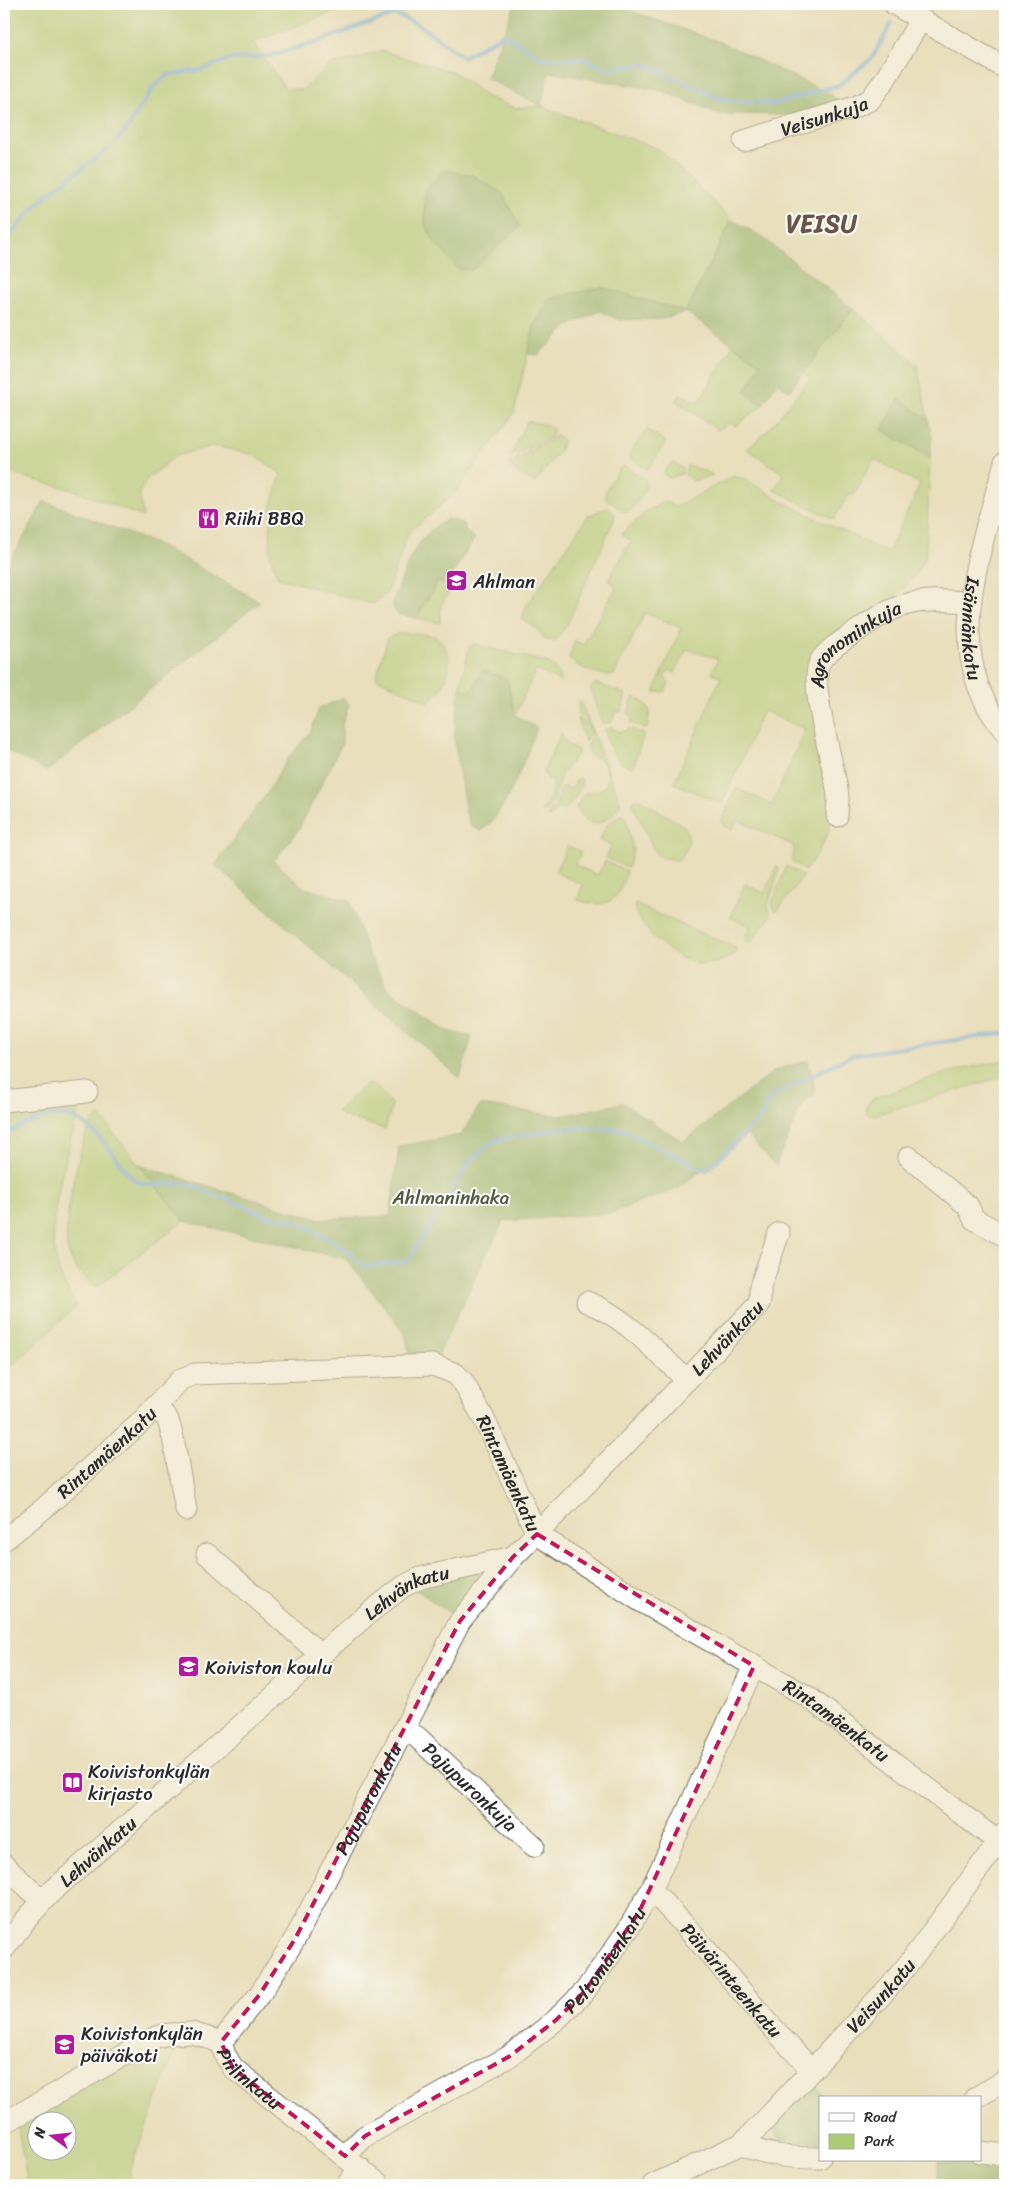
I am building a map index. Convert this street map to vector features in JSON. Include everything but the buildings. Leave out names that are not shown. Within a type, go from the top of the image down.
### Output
[{"type":"street","points":[[911,10],[1005,68]]},
{"type":"street","name":"Veisunkuja","points":[[744,141],[855,107],[870,100],[886,78],[911,10]]},
{"type":"street","name":"Isännänkatu","points":[[1005,462],[970,602],[970,649],[975,677],[985,704],[1005,731]]},
{"type":"street","name":"Agronominkuja","points":[[837,816],[838,798],[816,689],[817,668],[822,659],[863,627],[897,606],[921,601],[970,602]]},
{"type":"street","points":[[4,1101],[87,1092]]},
{"type":"street","points":[[909,1157],[968,1206],[974,1219],[1005,1236]]},
{"type":"street","name":"Lehvänkatu","points":[[4,1949],[42,1901],[364,1617],[404,1586],[420,1578],[513,1557],[757,1306],[760,1301],[760,1287],[779,1233]]},
{"type":"street","points":[[587,1302],[602,1308],[616,1318],[686,1380]]},
{"type":"street","name":"Rintamäenkatu","points":[[4,1540],[73,1483],[156,1406],[181,1379],[195,1374],[440,1366],[456,1374],[463,1382],[483,1417],[537,1534],[649,1606],[808,1697],[1003,1841]]},
{"type":"street","points":[[156,1406],[168,1420],[186,1510]]},
{"type":"street","points":[[207,1554],[321,1655]]},
{"type":"street","name":"Pajupuronkatu","points":[[222,2042],[260,1994],[294,1938],[460,1621],[513,1557]]},
{"type":"street","name":"Peltomäenkatu","points":[[347,2185],[353,2162],[365,2136],[510,2056],[556,2020],[584,1991],[627,1931],[651,1890],[754,1666]]},
{"type":"street","name":"Pajupuronkuja","points":[[404,1729],[422,1742],[534,1846]]},
{"type":"street","name":"Veisunkatu","points":[[741,2144],[812,2070],[910,1962],[1003,1841]]},
{"type":"street","points":[[4,1865],[42,1901]]},
{"type":"street","name":"Päivärinteenkatu","points":[[651,1890],[676,1914],[785,2042],[812,2070]]},
{"type":"street","name":"Piilinkatu","points":[[4,2124],[156,2037],[169,2034],[192,2033],[222,2042],[225,2055],[234,2068],[274,2103],[353,2162],[380,2185]]},
{"type":"street","points":[[979,2096],[1005,2081]]},
{"type":"street","points":[[653,2185],[741,2144],[754,2150],[773,2154],[819,2158]]},
{"type":"street","points":[[982,2152],[1005,2155]]},
{"type":"highlighted area","points":[[537,1534],[754,1666],[639,1912],[585,1991],[556,2020],[510,2056],[365,2136],[345,2156],[233,2068],[221,2042],[260,1994],[295,1939],[460,1621],[513,1557]]},
{"type":"green space","points":[[4,4],[355,4],[253,42],[285,88],[302,90],[330,65],[383,51],[455,73],[487,97],[516,108],[541,106],[659,149],[732,220],[686,312],[601,287],[534,326],[514,413],[455,493],[408,533],[387,593],[373,604],[278,578],[270,555],[271,509],[281,474],[255,455],[213,446],[175,456],[148,478],[139,493],[143,517],[77,491],[4,472]]},
{"type":"green space","points":[[515,4],[610,4],[723,43],[832,95],[839,102],[790,115],[719,114],[659,90],[549,72],[541,106],[486,78]]},
{"type":"green space","points":[[444,170],[472,175],[502,193],[520,226],[472,270],[459,269],[436,244],[425,225],[424,191]]},
{"type":"green space","points":[[732,220],[761,236],[853,309],[789,391],[777,382],[763,405],[745,392],[761,364],[686,312]]},
{"type":"green space","points":[[601,287],[686,312],[662,319],[619,320],[600,311],[568,326],[538,355],[527,354],[534,326],[549,299]]},
{"type":"green space","points":[[853,309],[917,364],[928,419],[899,399],[882,430],[930,458],[926,556],[908,584],[895,596],[866,619],[822,649],[832,814],[826,838],[805,871],[792,861],[794,846],[737,820],[732,830],[723,826],[721,822],[736,788],[772,805],[805,729],[763,711],[722,804],[674,783],[721,677],[712,673],[718,659],[687,649],[675,673],[669,670],[664,678],[669,682],[665,692],[654,692],[681,628],[645,613],[614,675],[603,675],[590,671],[578,666],[569,659],[575,640],[583,645],[617,586],[608,580],[631,541],[621,534],[646,512],[665,501],[675,507],[733,476],[746,479],[783,502],[888,553],[920,484],[874,459],[854,495],[850,493],[834,519],[774,490],[784,474],[747,449],[768,430],[810,379],[803,372]]},
{"type":"green space","points":[[733,345],[761,364],[745,392],[763,405],[736,426],[729,423],[718,430],[676,401],[681,394],[698,403]]},
{"type":"green space","points":[[899,399],[928,419],[932,437],[930,458],[882,430]]},
{"type":"green space","points":[[527,421],[549,425],[554,431],[551,437],[510,457]]},
{"type":"green space","points":[[647,429],[666,442],[648,469],[631,459],[629,454]]},
{"type":"green space","points":[[556,436],[562,439],[563,442],[559,452],[535,483],[512,469],[509,463]]},
{"type":"green space","points":[[672,462],[682,468],[682,474],[669,478],[663,473]]},
{"type":"green space","points":[[687,465],[713,475],[694,481],[685,475]]},
{"type":"green space","points":[[624,466],[645,479],[646,484],[644,492],[630,511],[623,511],[606,499],[605,491],[620,468]]},
{"type":"green space","points":[[44,501],[162,546],[260,602],[47,771],[4,749],[4,572]]},
{"type":"green space","points":[[608,507],[615,514],[614,520],[567,625],[555,641],[546,640],[537,629],[522,619],[526,606],[588,516]]},
{"type":"green space","points":[[446,520],[454,520],[464,524],[466,532],[475,538],[446,584],[438,581],[416,618],[397,614],[393,608],[393,601],[412,555],[426,535]]},
{"type":"green space","points":[[438,581],[452,588],[441,605],[440,623],[416,618]]},
{"type":"green space","points":[[401,633],[433,636],[440,640],[447,651],[449,659],[448,673],[439,691],[428,702],[376,678],[388,637]]},
{"type":"green space","points":[[474,644],[550,663],[558,671],[561,682],[536,670],[515,715],[507,680],[483,670],[471,692],[460,688],[469,647]]},
{"type":"green space","points":[[483,670],[507,680],[515,715],[537,728],[507,799],[499,812],[481,831],[471,826],[466,814],[454,738],[460,688],[471,692]]},
{"type":"green space","points":[[595,683],[626,694],[622,711],[616,712],[611,722],[602,724],[590,689]]},
{"type":"green space","points":[[633,697],[643,701],[650,711],[647,729],[631,723],[632,718],[628,713]]},
{"type":"green space","points":[[344,698],[349,704],[342,725],[342,744],[299,829],[274,861],[304,888],[349,900],[369,955],[389,990],[448,1031],[472,1037],[460,1078],[215,865],[267,793],[288,758],[311,731],[319,708]]},
{"type":"green space","points":[[579,701],[621,804],[609,817],[598,824],[587,821],[576,807],[583,794],[602,788],[607,778],[606,768],[603,763],[594,756],[589,755],[586,746],[591,737],[591,732],[586,721],[578,715]]},
{"type":"green space","points":[[577,718],[586,724],[590,731],[585,742]]},
{"type":"green space","points":[[612,727],[620,732],[629,728],[644,734],[633,767],[627,766],[617,759],[604,730]]},
{"type":"green space","points":[[561,733],[567,744],[579,750],[561,775],[553,802],[544,812],[541,812],[550,798],[554,782],[544,775],[543,772]]},
{"type":"green space","points":[[581,778],[579,791],[570,804],[563,811],[558,808],[551,817],[548,817],[548,814],[556,804],[562,786],[570,788],[574,786],[576,780]]},
{"type":"green space","points":[[638,798],[684,826],[689,839],[685,852],[678,860],[663,858],[656,854],[633,805],[633,801]]},
{"type":"green space","points":[[622,814],[625,816],[633,849],[628,868],[606,858],[611,846],[599,840],[607,825]]},
{"type":"green space","points":[[568,846],[581,852],[575,865],[598,875],[605,861],[627,871],[616,896],[605,903],[597,904],[577,900],[583,885],[555,872]]},
{"type":"green space","points":[[777,866],[779,870],[768,906],[771,916],[750,942],[747,942],[745,939],[750,926],[730,917],[745,884],[765,893]]},
{"type":"green space","points":[[786,866],[803,876],[778,910],[775,911],[772,904]]},
{"type":"green space","points":[[635,904],[736,948],[737,952],[715,963],[700,964],[691,962],[670,951],[650,933],[642,923]]},
{"type":"green space","name":"Ahlmaninhaka","points":[[808,1060],[816,1094],[802,1103],[776,1166],[747,1135],[679,1188],[611,1213],[503,1221],[438,1355],[410,1357],[405,1333],[346,1259],[184,1221],[139,1165],[318,1219],[390,1216],[399,1146],[461,1135],[480,1105],[560,1116],[623,1103],[683,1142],[774,1071]]},
{"type":"green space","points":[[1005,1061],[1005,1076],[871,1116],[866,1112],[866,1105],[872,1099],[938,1075]]},
{"type":"green space","points":[[366,1084],[375,1085],[392,1105],[385,1129],[342,1116],[337,1111]]},
{"type":"green space","points":[[73,1103],[79,1108],[59,1188],[54,1229],[54,1249],[58,1268],[76,1307],[4,1373],[4,1110]]},
{"type":"green space","points":[[99,1115],[184,1221],[96,1287],[82,1276],[75,1267],[68,1251],[66,1240],[72,1186],[81,1148],[91,1124]]},
{"type":"green space","points":[[478,1569],[484,1580],[454,1616],[416,1590]]},
{"type":"green space","points":[[179,2041],[129,2172],[130,2185],[28,2185],[17,2123],[28,2116],[28,2162],[78,2162],[78,2112],[35,2112],[126,2058]]},
{"type":"green space","points":[[815,2085],[823,2096],[819,2096],[819,2143],[784,2140],[775,2134],[777,2126]]},
{"type":"green space","points":[[938,2162],[1005,2165],[1005,2185],[938,2185]]},
{"type":"waterway","points":[[116,141],[125,132],[154,86],[168,75],[201,70],[230,59],[269,56],[320,41],[395,14],[419,25],[463,57],[504,34],[542,58],[585,59],[607,69],[646,64],[719,99],[773,104],[839,85],[872,58],[892,23]]},
{"type":"waterway","points":[[4,242],[36,205],[54,189],[107,150]]},
{"type":"waterway","points":[[4,1134],[52,1116],[76,1119],[99,1137],[135,1180],[155,1185],[188,1184],[269,1216],[295,1221],[348,1250],[353,1258],[364,1266],[407,1262],[470,1161],[495,1140],[563,1128],[622,1129],[697,1167],[707,1170],[762,1116],[770,1097],[852,1055],[1005,1033]]},
{"type":"waterway","points":[[974,2162],[982,2163]]},
{"type":"place","name":"Riihi BBQ","points":[[209,518]]},
{"type":"place","name":"Ahlman","points":[[457,581]]},
{"type":"place","name":"Koiviston koulu","points":[[189,1667]]},
{"type":"place","name":"Koivistonkylän kirjasto","points":[[72,1782]]},
{"type":"place","name":"Koivistonkylän päiväkoti","points":[[65,2044]]},
{"type":"district","name":"VEISU","points":[[822,224]]}]
